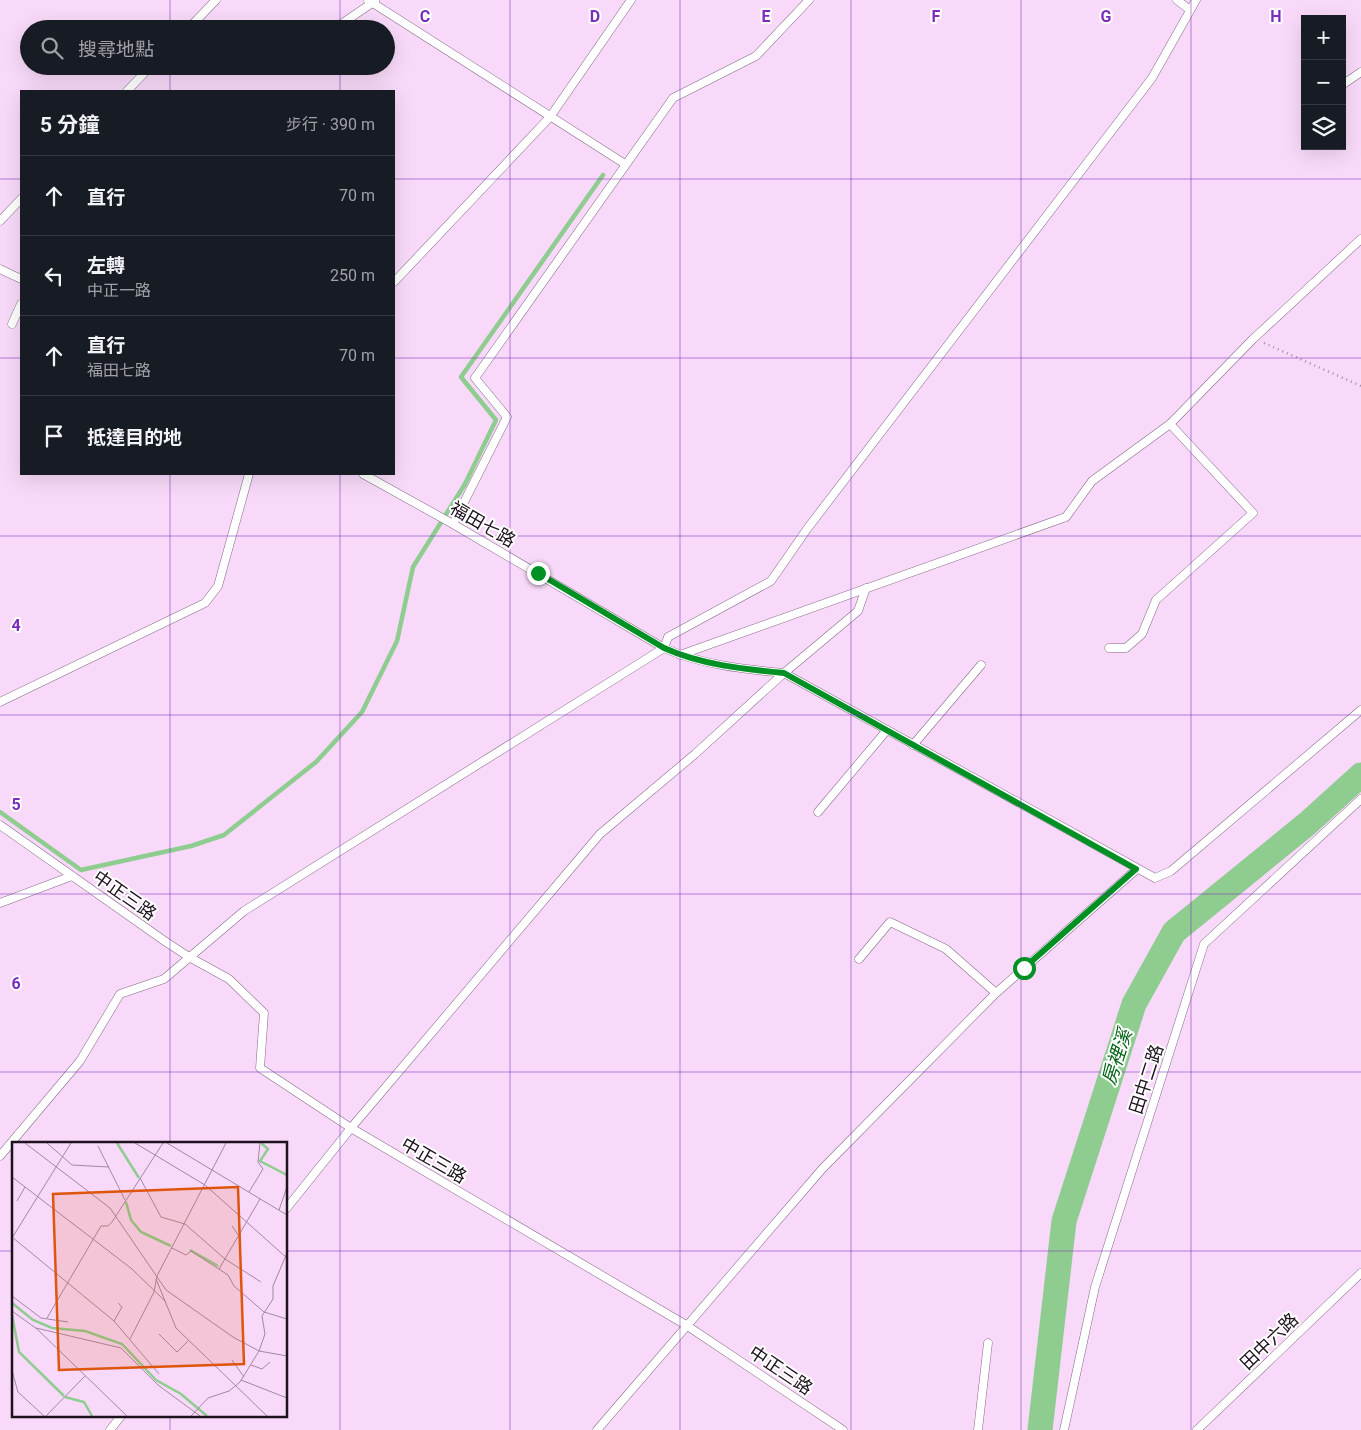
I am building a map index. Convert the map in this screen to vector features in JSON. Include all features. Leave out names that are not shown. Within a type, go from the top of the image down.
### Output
[{"type":"lane","points":[[197,20],[216,0]]},
{"type":"lane","points":[[395,281],[550,117],[631,0]]},
{"type":"lane","points":[[453,524],[507,417],[475,378],[673,98],[756,56],[809,0]]},
{"type":"lane","points":[[1177,0],[1190,10]]},
{"type":"lane","points":[[0,1156],[80,1061],[120,994],[164,978],[244,911],[664,648],[668,637],[771,580],[807,529],[1152,78],[1196,0]]},
{"type":"lane","points":[[346,20],[372,1],[625,164]]},
{"type":"lane","points":[[1346,82],[1361,72]]},
{"type":"lane","points":[[128,90],[142,75]]},
{"type":"lane","points":[[0,221],[20,200]]},
{"type":"lane","points":[[680,655],[1066,517],[1092,481],[1170,424],[1254,339],[1361,240]]},
{"type":"lane","points":[[0,269],[20,279]]},
{"type":"lane","points":[[12,324],[20,306]]},
{"type":"lane","points":[[1109,648],[1126,648],[1142,634],[1156,600],[1253,514],[1170,424]]},
{"type":"lane","points":[[0,702],[204,603],[218,586],[249,475]]},
{"type":"lane","name":"福田七路","points":[[365,475],[453,524],[664,648],[680,655],[722,665],[784,673]]},
{"type":"lane","points":[[288,1207],[351,1128],[600,834],[695,754],[784,673],[858,611],[866,588]]},
{"type":"lane","points":[[912,745],[981,665]]},
{"type":"lane","points":[[784,673],[1154,878],[1171,871],[1361,710]]},
{"type":"lane","points":[[818,812],[887,730]]},
{"type":"lane","name":"田中二路","points":[[1064,1430],[1095,1287],[1204,944],[1361,799]]},
{"type":"lane","name":"中正三路","points":[[0,825],[189,957],[230,979],[264,1013],[260,1068],[351,1128],[686,1325],[843,1430]]},
{"type":"lane","points":[[597,1430],[823,1168],[996,993],[1136,869]]},
{"type":"lane","points":[[0,903],[72,876]]},
{"type":"lane","points":[[859,959],[890,922],[946,949],[996,993]]},
{"type":"lane","name":"田中六路","points":[[1197,1430],[1361,1273]]},
{"type":"lane","points":[[978,1430],[988,1343]]},
{"type":"lane","points":[[110,1430],[119,1418]]},
{"type":"path","points":[[1254,339],[1361,386]]},
{"type":"waterway","points":[[0,812],[81,870],[191,846],[224,835],[316,762],[362,712],[397,641],[413,567],[465,484],[496,420],[461,377],[603,175]]},
{"type":"waterway","name":"房裡溪","points":[[1040,1430],[1064,1221],[1134,1004],[1174,932],[1308,823],[1361,775]]},
{"type":"route","points":[[538,573],[664,648],[680,655],[703,662],[784,673],[1136,869],[1024,968]]}]
